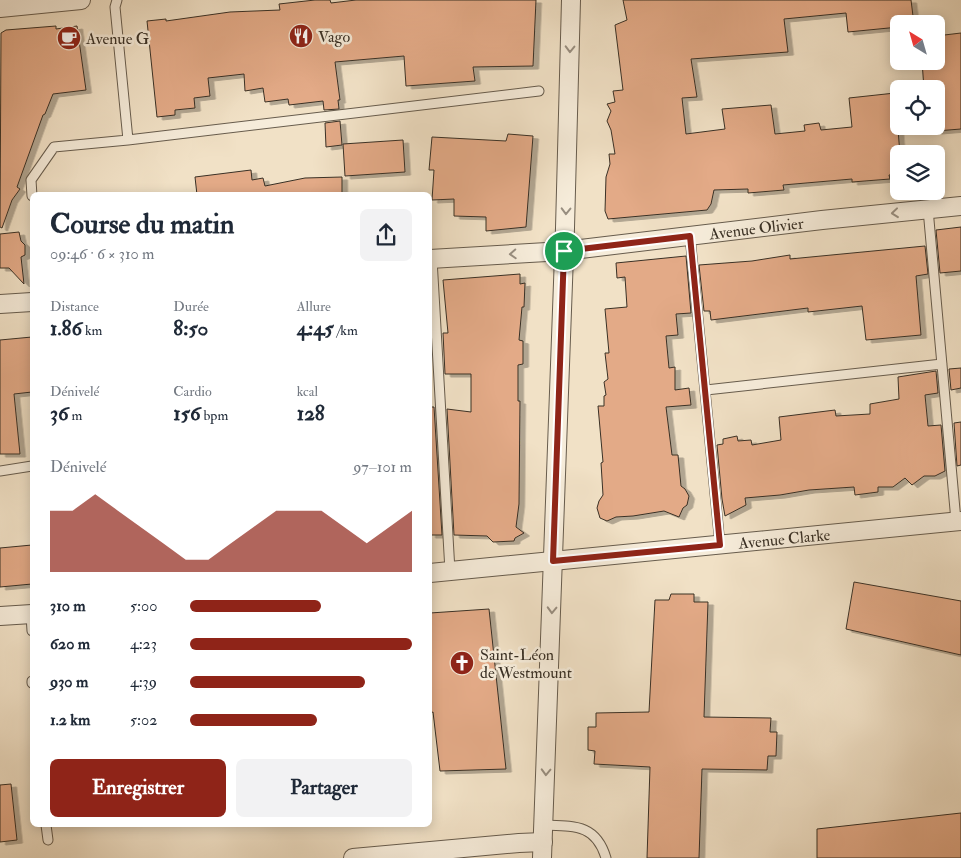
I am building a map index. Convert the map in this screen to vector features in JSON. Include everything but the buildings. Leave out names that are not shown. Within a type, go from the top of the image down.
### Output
[{"type":"street","points":[[0,8],[82,0]]},
{"type":"street","points":[[354,858],[519,843],[543,850],[571,0]]},
{"type":"street","name":"Avenue Olivier","points":[[432,259],[564,251],[822,220],[961,206]]},
{"type":"street","points":[[0,304],[30,302]]},
{"type":"street","name":"Avenue Clarke","points":[[432,573],[959,521]]},
{"type":"street","points":[[0,616],[30,620]]},
{"type":"lane","points":[[118,0],[115,7],[128,140]]},
{"type":"lane","points":[[32,192],[31,180],[54,147],[128,140],[539,91]]},
{"type":"lane","points":[[928,210],[959,521]]},
{"type":"lane","points":[[690,236],[720,545]]},
{"type":"lane","points":[[432,277],[450,570]]},
{"type":"lane","points":[[706,390],[942,364]]},
{"type":"lane","points":[[432,419],[440,418]]},
{"type":"lane","points":[[0,471],[30,466]]},
{"type":"lane","points":[[544,825],[575,827],[589,831],[598,839],[606,858]]},
{"type":"lane","points":[[46,827],[48,840]]},
{"type":"place","name":"Vago","points":[[301,36]]},
{"type":"place","name":"Avenue G","points":[[69,38]]},
{"type":"place","name":"Saint-Léon de Westmount","points":[[462,663]]},
{"type":"route","points":[[690,236],[720,545],[553,561],[564,251],[690,236]]}]
